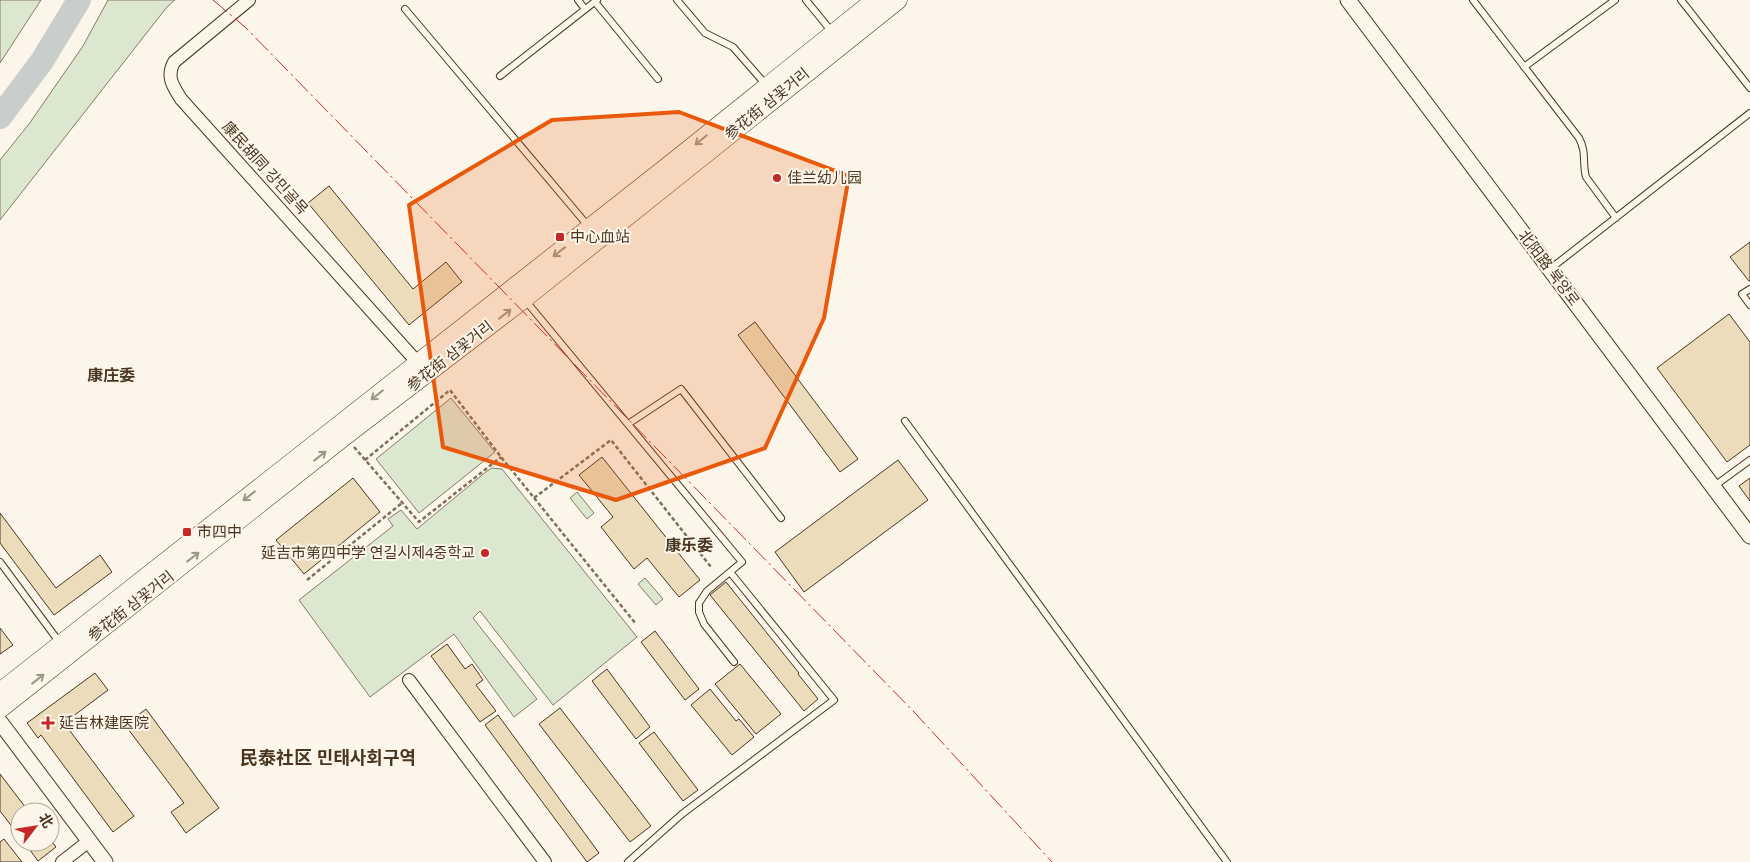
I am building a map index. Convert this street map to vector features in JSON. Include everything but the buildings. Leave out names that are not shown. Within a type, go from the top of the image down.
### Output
[{"type":"main road","name":"参花街 삼꽃거리","points":[[0,692],[590,228],[875,0]]},
{"type":"main road","name":"参花街 삼꽃거리","points":[[0,709],[345,436],[524,299],[898,0]]},
{"type":"street","name":"康民胡同 강민골목","points":[[249,0],[174,62],[170,68],[170,79],[173,86],[181,99],[418,363]]},
{"type":"street","name":"北阳路 북양로","points":[[1348,0],[1750,536]]},
{"type":"street","points":[[409,680],[545,862]]},
{"type":"street","points":[[0,722],[105,862]]},
{"type":"street","points":[[62,862],[89,842]]},
{"type":"lane","points":[[578,0],[585,9]]},
{"type":"lane","points":[[677,0],[705,33],[733,47],[768,86]]},
{"type":"lane","points":[[806,0],[834,33]]},
{"type":"lane","points":[[1473,0],[1579,138],[1584,147],[1584,171],[1586,177],[1616,218]]},
{"type":"lane","points":[[1524,67],[1615,0]]},
{"type":"lane","points":[[1681,0],[1750,88]]},
{"type":"lane","points":[[500,76],[596,1],[658,78]]},
{"type":"lane","points":[[405,9],[590,228]]},
{"type":"lane","points":[[1550,269],[1750,113]]},
{"type":"lane","points":[[1750,289],[1742,294],[1750,305]]},
{"type":"lane","points":[[524,299],[742,562],[707,591],[699,603],[704,624],[734,662]]},
{"type":"lane","points":[[628,424],[681,389],[782,518]]},
{"type":"lane","points":[[904,422],[1228,862]]},
{"type":"lane","points":[[1713,487],[1750,460]]},
{"type":"lane","points":[[0,562],[61,644]]},
{"type":"lane","points":[[628,862],[682,814],[834,700],[730,572]]},
{"type":"path","points":[[365,460],[450,390],[501,457],[636,624]]},
{"type":"path","points":[[345,436],[418,522],[501,457]]},
{"type":"path","points":[[534,498],[611,440],[711,567]]},
{"type":"path","points":[[307,580],[402,503]]},
{"type":"highlighted area","points":[[679,112],[849,176],[824,318],[765,448],[616,500],[443,447],[409,205],[552,120]]},
{"type":"green space","points":[[0,0],[41,0],[0,63]]},
{"type":"green space","points":[[108,0],[175,0],[167,7],[0,220],[0,160],[29,124],[83,46]]},
{"type":"green space","points":[[451,398],[495,452],[419,513],[376,459]]},
{"type":"green space","points":[[492,468],[502,469],[637,637],[553,705],[480,611],[473,618],[537,699],[514,717],[454,634],[370,697],[299,600],[393,526],[388,519],[401,510],[417,529]]},
{"type":"green space","points":[[577,492],[594,513],[587,519],[570,498]]},
{"type":"green space","points":[[645,578],[663,599],[656,605],[638,584]]},
{"type":"waterway","points":[[0,117],[42,61],[79,0]]},
{"type":"power","points":[[213,0],[245,27],[915,713],[1052,862]]},
{"type":"place","name":"佳兰幼儿园","points":[[777,178]]},
{"type":"place","name":"中心血站","points":[[560,237]]},
{"type":"place","name":"市四中","points":[[187,532]]},
{"type":"place","name":"延吉市第四中学 연길시제4중학교","points":[[485,553]]},
{"type":"place","name":"延吉林建医院","points":[[48,723]]},
{"type":"district","name":"康庄委","points":[[111,375]]},
{"type":"district","name":"康乐委","points":[[689,545]]},
{"type":"district","name":"民泰社区 민태사회구역","points":[[328,758]]}]
